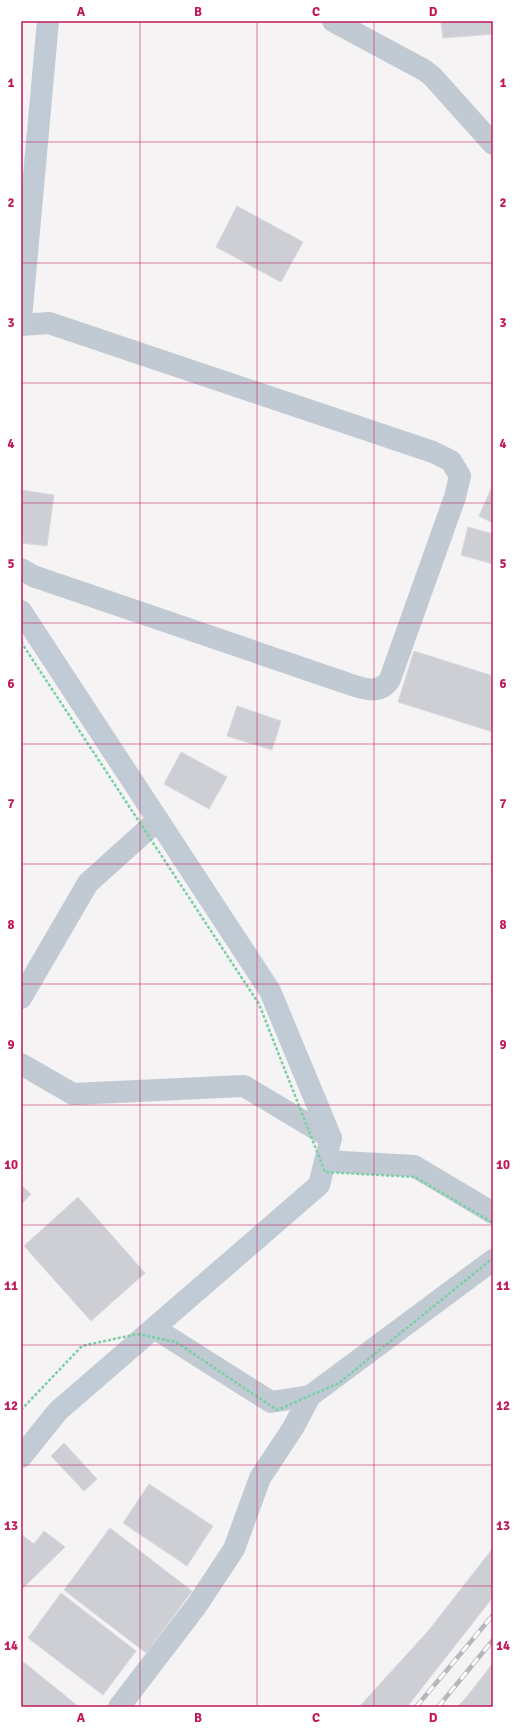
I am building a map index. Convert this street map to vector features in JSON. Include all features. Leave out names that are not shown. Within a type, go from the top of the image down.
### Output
[{"type":"street","points":[[21,319],[48,21]]},
{"type":"street","points":[[333,21],[424,70],[432,76],[493,144]]},
{"type":"street","points":[[21,325],[49,323],[425,449],[451,461],[460,476],[456,497],[390,679],[387,686],[380,689],[370,690],[349,684],[33,576],[21,569]]},
{"type":"street","points":[[21,611],[270,991],[331,1138],[319,1185],[58,1411],[21,1457]]},
{"type":"street","points":[[21,998],[88,883],[158,820]]},
{"type":"street","points":[[21,1064],[73,1094],[244,1086],[331,1138]]},
{"type":"street","points":[[325,1161],[414,1166],[493,1213]]},
{"type":"street","points":[[119,1707],[197,1605],[234,1549],[260,1478],[293,1428],[310,1396],[492,1260]]},
{"type":"street","points":[[154,1328],[271,1402],[310,1396]]},
{"type":"path","points":[[21,642],[259,1004],[325,1172],[416,1177],[493,1223]]},
{"type":"path","points":[[21,1410],[82,1346],[136,1334],[176,1342],[277,1410],[339,1383],[492,1260]]},
{"type":"building","points":[[441,21],[493,21],[493,34],[443,38]]},
{"type":"building","points":[[237,206],[303,242],[281,282],[216,247]]},
{"type":"building","points":[[493,484],[493,523],[479,516]]},
{"type":"building","points":[[21,490],[54,495],[47,546],[21,543]]},
{"type":"building","points":[[468,527],[493,534],[493,564],[461,555]]},
{"type":"building","points":[[414,651],[493,676],[493,732],[398,702]]},
{"type":"building","points":[[237,706],[281,721],[272,750],[227,736]]},
{"type":"building","points":[[181,752],[227,777],[209,809],[164,784]]},
{"type":"building","points":[[21,1185],[31,1194],[21,1205]]},
{"type":"building","points":[[78,1197],[145,1273],[91,1321],[24,1246]]},
{"type":"building","points":[[64,1443],[97,1479],[84,1491],[51,1456]]},
{"type":"building","points":[[149,1484],[213,1526],[187,1566],[123,1523]]},
{"type":"building","points":[[110,1528],[192,1591],[146,1653],[64,1590]]},
{"type":"building","points":[[44,1531],[65,1547],[21,1590],[21,1534],[34,1544]]},
{"type":"building","points":[[493,1548],[493,1597],[407,1707],[359,1707],[429,1630]]},
{"type":"building","points":[[61,1593],[136,1651],[103,1695],[28,1638]]},
{"type":"building","points":[[21,1660],[79,1707],[21,1707]]},
{"type":"building","points":[[493,1663],[493,1707],[457,1707],[465,1699]]},
{"type":"railway","points":[[416,1707],[493,1615]]},
{"type":"railway","points":[[438,1707],[493,1640]]}]
